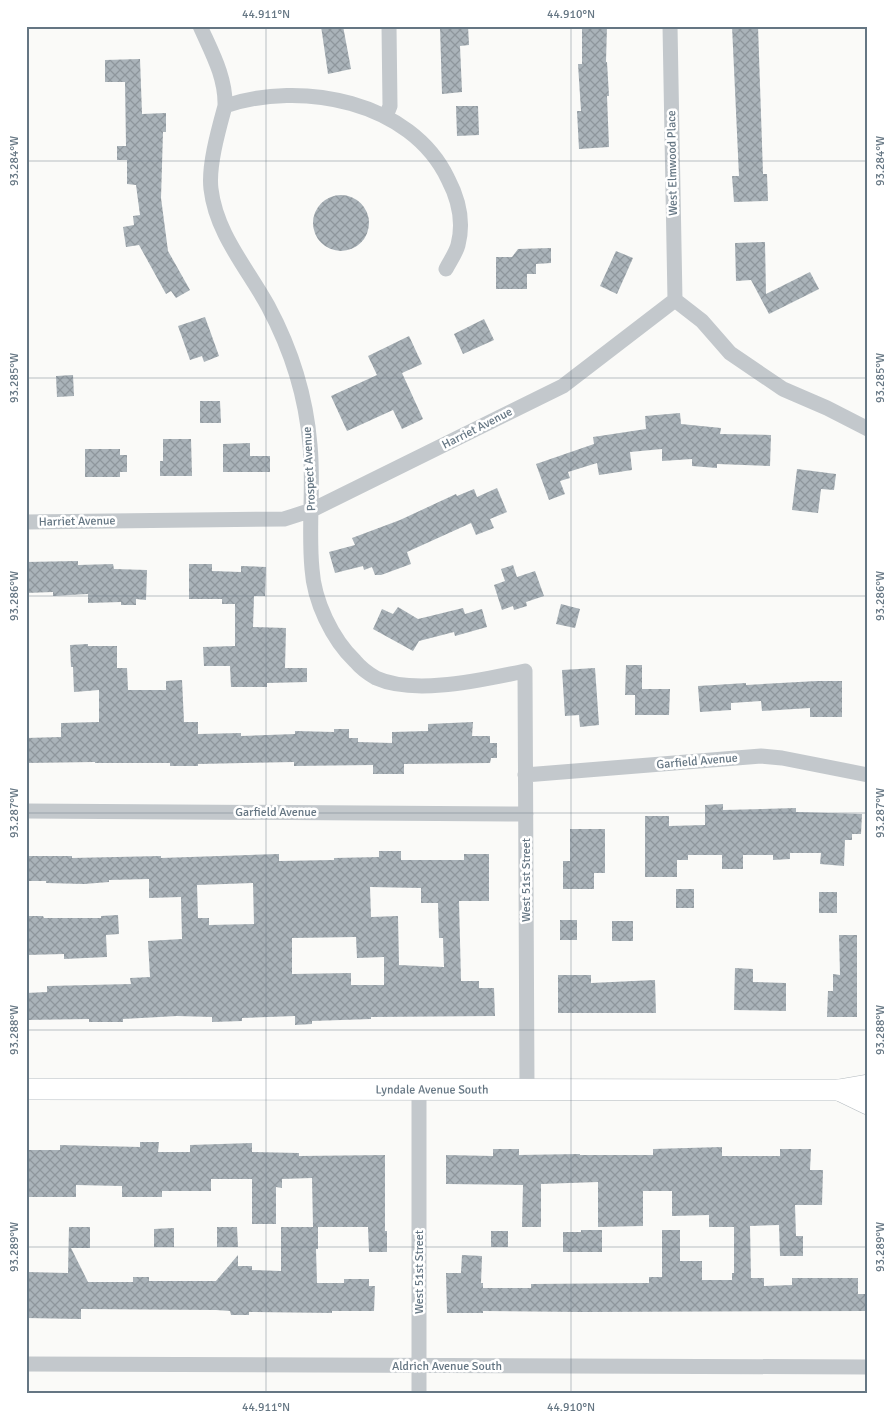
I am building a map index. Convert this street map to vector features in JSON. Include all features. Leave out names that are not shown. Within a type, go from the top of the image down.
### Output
[{"type":"main road","name":"Lyndale Avenue South","points":[[26,1089],[527,1088],[839,1090],[868,1085]]},
{"type":"main road","name":"Lyndale Avenue South","points":[[839,1090],[868,1104]]},
{"type":"street","name":"Prospect Avenue","points":[[200,26],[223,81],[225,106],[210,187],[214,207],[221,227],[267,305],[288,346],[302,394],[310,444],[312,570],[322,610],[336,639],[355,662],[376,678],[394,683],[417,686],[469,681],[525,671]]},
{"type":"street","points":[[386,116],[390,106],[389,26]]},
{"type":"street","name":"West Elmwood Place","points":[[670,26],[675,300]]},
{"type":"street","points":[[225,106],[238,101],[287,95],[321,96],[355,104],[386,116],[419,139],[443,167],[454,190],[461,216],[458,246],[446,269]]},
{"type":"street","points":[[675,300],[702,321],[730,353],[783,389],[828,408],[868,429]]},
{"type":"street","name":"Harriet Avenue","points":[[26,522],[284,519],[312,510],[563,386],[675,300]]},
{"type":"street","name":"West 51st Street","points":[[525,671],[527,1088]]},
{"type":"street","name":"Garfield Avenue","points":[[525,775],[761,756],[782,758],[868,775]]},
{"type":"street","name":"Garfield Avenue","points":[[26,811],[526,814]]},
{"type":"street","name":"West 51st Street","points":[[419,1089],[419,1394]]},
{"type":"street","name":"Aldrich Avenue South","points":[[26,1364],[868,1367]]},
{"type":"building","points":[[321,26],[343,26],[351,69],[328,74]]},
{"type":"building","points":[[440,26],[468,26],[469,45],[460,46],[462,92],[442,94]]},
{"type":"building","points":[[582,26],[607,26],[606,62],[609,96],[607,96],[609,147],[579,149],[577,111],[581,111],[578,64],[582,64]]},
{"type":"building","points":[[732,26],[758,26],[763,174],[767,174],[768,201],[734,202],[732,176],[739,176]]},
{"type":"building","points":[[140,59],[142,114],[166,113],[166,132],[163,132],[161,198],[168,251],[190,290],[176,298],[171,291],[166,294],[139,245],[126,247],[123,227],[134,225],[133,216],[140,215],[136,185],[127,184],[127,160],[117,160],[117,146],[126,146],[125,82],[105,82],[105,60]]},
{"type":"building","points":[[456,106],[478,106],[479,135],[457,136]]},
{"type":"building","points":[[335,195],[347,195],[357,199],[365,207],[369,223],[365,239],[357,247],[347,251],[335,251],[325,247],[317,239],[313,229],[313,217],[317,207],[325,199]]},
{"type":"building","points":[[765,242],[766,294],[810,272],[819,289],[769,314],[751,280],[736,281],[735,243]]},
{"type":"building","points":[[551,248],[551,263],[536,264],[536,274],[527,274],[527,289],[496,289],[496,257],[512,257],[518,249]]},
{"type":"building","points":[[616,251],[633,258],[617,294],[600,286]]},
{"type":"building","points":[[205,317],[219,356],[204,362],[202,356],[190,360],[178,326]]},
{"type":"building","points":[[484,319],[494,340],[463,354],[454,334]]},
{"type":"building","points":[[409,336],[422,364],[402,373],[423,419],[402,429],[393,410],[347,431],[331,396],[377,375],[368,356]]},
{"type":"building","points":[[73,375],[74,396],[57,397],[56,376]]},
{"type":"building","points":[[200,401],[220,401],[221,423],[200,423]]},
{"type":"building","points":[[680,413],[681,424],[721,428],[720,434],[771,435],[770,466],[717,464],[717,468],[692,466],[692,459],[662,461],[662,449],[630,452],[632,470],[599,475],[597,463],[568,472],[570,478],[560,481],[565,494],[549,500],[536,464],[594,444],[593,437],[646,429],[645,416]]},
{"type":"building","points":[[163,439],[191,439],[192,476],[160,476],[160,461],[163,461]]},
{"type":"building","points":[[250,443],[250,456],[270,456],[270,472],[223,472],[223,444]]},
{"type":"building","points":[[85,449],[120,449],[120,455],[127,455],[127,472],[120,472],[120,477],[85,477]]},
{"type":"building","points":[[797,469],[836,474],[834,490],[821,489],[818,513],[792,510]]},
{"type":"building","points":[[497,488],[507,512],[490,519],[494,528],[476,535],[471,523],[407,552],[411,564],[381,575],[375,575],[372,567],[364,570],[363,566],[335,573],[329,552],[355,545],[352,538],[400,520],[456,494],[457,496],[474,489],[477,497]]},
{"type":"building","points":[[78,561],[78,565],[113,564],[114,569],[147,570],[146,600],[136,599],[136,605],[121,605],[121,602],[88,603],[88,594],[53,596],[53,592],[26,593],[26,562]]},
{"type":"building","points":[[189,564],[212,564],[212,571],[241,572],[241,566],[266,567],[265,596],[254,596],[253,627],[286,628],[285,668],[307,668],[307,682],[267,683],[267,687],[231,687],[230,666],[204,666],[203,647],[235,646],[235,604],[222,604],[222,599],[189,599]]},
{"type":"building","points":[[513,565],[517,577],[535,571],[544,596],[526,602],[527,606],[514,610],[513,606],[502,610],[494,585],[505,581],[501,569]]},
{"type":"building","points":[[561,604],[580,609],[575,628],[556,624]]},
{"type":"building","points":[[398,607],[418,619],[463,608],[465,614],[482,609],[487,627],[455,636],[454,632],[419,641],[413,651],[373,629],[382,609],[393,614]]},
{"type":"building","points":[[88,644],[88,646],[117,646],[117,668],[127,668],[128,690],[166,690],[166,681],[182,680],[184,722],[198,722],[198,734],[241,733],[241,736],[295,734],[295,731],[334,732],[334,729],[349,729],[349,738],[358,738],[358,742],[392,743],[392,732],[428,731],[428,724],[473,722],[472,736],[490,736],[490,743],[497,743],[497,758],[491,758],[490,763],[404,764],[404,774],[373,774],[373,765],[294,766],[294,762],[198,764],[198,766],[170,766],[170,763],[26,763],[26,738],[61,737],[61,723],[99,722],[99,690],[74,692],[70,645]]},
{"type":"building","points":[[626,665],[642,665],[642,689],[670,689],[669,715],[635,715],[635,695],[625,695]]},
{"type":"building","points":[[595,668],[599,725],[580,727],[579,715],[565,716],[562,670]]},
{"type":"building","points":[[842,681],[842,717],[810,717],[810,708],[762,711],[761,701],[731,703],[731,710],[700,712],[698,686]]},
{"type":"building","points":[[723,804],[723,810],[796,808],[796,812],[862,814],[861,834],[852,834],[852,840],[845,840],[844,866],[820,864],[821,853],[790,853],[790,859],[773,860],[773,855],[743,855],[743,869],[722,869],[722,855],[688,855],[688,860],[677,860],[677,877],[645,877],[645,816],[669,816],[669,826],[705,825],[705,805]]},
{"type":"building","points":[[570,829],[605,829],[605,873],[594,873],[594,889],[563,889],[563,861],[570,861]]},
{"type":"building","points":[[379,851],[401,851],[401,860],[464,860],[464,854],[489,854],[489,901],[459,901],[461,981],[479,981],[479,988],[494,988],[495,1016],[371,1017],[371,1019],[312,1021],[312,1024],[295,1025],[295,1016],[242,1018],[242,1021],[212,1022],[212,1017],[177,1016],[123,1019],[123,1022],[89,1022],[89,1019],[26,1020],[26,993],[47,992],[47,986],[131,984],[130,978],[150,977],[148,941],[182,939],[181,897],[149,898],[149,879],[109,880],[109,882],[84,884],[26,881],[26,856],[72,856],[72,858],[161,856],[161,858],[279,854],[279,861],[379,857]],"holes":[[[253,883],[254,924],[209,925],[209,918],[198,918],[197,885]],[[370,887],[421,888],[421,903],[438,903],[439,938],[443,938],[444,967],[399,965],[398,916],[371,917]],[[356,937],[357,958],[384,957],[384,985],[351,985],[351,973],[292,974],[292,938]]]},
{"type":"building","points":[[676,889],[694,889],[694,908],[676,908]]},
{"type":"building","points":[[819,892],[837,892],[837,913],[819,913]]},
{"type":"building","points":[[118,915],[119,934],[106,935],[107,957],[64,959],[64,954],[27,955],[26,916],[43,916],[44,918],[101,918],[101,916]]},
{"type":"building","points":[[560,920],[577,920],[577,940],[560,940]]},
{"type":"building","points":[[612,921],[633,921],[633,941],[612,941]]},
{"type":"building","points":[[839,935],[857,935],[857,1017],[827,1017],[828,991],[833,991],[833,974],[840,975]]},
{"type":"building","points":[[735,968],[753,969],[753,982],[786,983],[786,1011],[734,1010]]},
{"type":"building","points":[[558,975],[591,975],[591,983],[655,980],[656,1013],[558,1013]]},
{"type":"building","points":[[140,1142],[159,1142],[158,1152],[190,1152],[190,1145],[252,1143],[252,1152],[299,1153],[299,1156],[385,1155],[385,1231],[387,1231],[387,1252],[369,1252],[368,1227],[318,1227],[318,1249],[316,1249],[317,1283],[344,1283],[344,1279],[369,1279],[369,1286],[375,1286],[374,1311],[332,1311],[332,1313],[249,1312],[249,1315],[231,1315],[230,1311],[216,1310],[81,1309],[81,1319],[26,1318],[27,1272],[68,1273],[69,1227],[90,1227],[90,1248],[71,1248],[88,1282],[133,1282],[133,1277],[149,1277],[149,1281],[216,1281],[238,1255],[238,1266],[252,1266],[252,1270],[281,1271],[281,1227],[313,1227],[312,1178],[282,1179],[282,1188],[276,1187],[276,1224],[252,1224],[252,1179],[211,1179],[211,1191],[162,1191],[162,1197],[122,1197],[122,1186],[76,1185],[76,1197],[26,1197],[26,1150],[60,1150],[60,1145],[140,1147]]},
{"type":"building","points":[[722,1147],[722,1156],[780,1156],[780,1149],[811,1149],[810,1170],[823,1170],[822,1205],[795,1205],[796,1236],[803,1236],[803,1256],[780,1256],[779,1225],[750,1226],[751,1278],[764,1278],[764,1286],[792,1285],[792,1278],[858,1278],[858,1294],[868,1294],[868,1311],[483,1311],[483,1313],[447,1313],[446,1273],[461,1273],[462,1255],[482,1256],[481,1283],[483,1283],[483,1288],[531,1288],[531,1284],[649,1283],[649,1277],[662,1277],[662,1230],[680,1230],[680,1261],[702,1261],[702,1280],[732,1280],[732,1273],[734,1273],[734,1227],[709,1227],[709,1215],[672,1216],[672,1191],[643,1191],[643,1226],[598,1227],[598,1182],[541,1184],[541,1227],[522,1227],[523,1185],[446,1184],[446,1155],[493,1156],[493,1149],[519,1149],[519,1155],[653,1155],[653,1149]]},
{"type":"building","points":[[217,1227],[237,1227],[238,1247],[217,1247]]},
{"type":"building","points":[[174,1228],[174,1247],[154,1247],[154,1229]]},
{"type":"building","points":[[581,1230],[602,1230],[602,1252],[563,1252],[563,1232],[581,1232]]},
{"type":"building","points":[[491,1231],[508,1231],[508,1247],[491,1247]]}]
